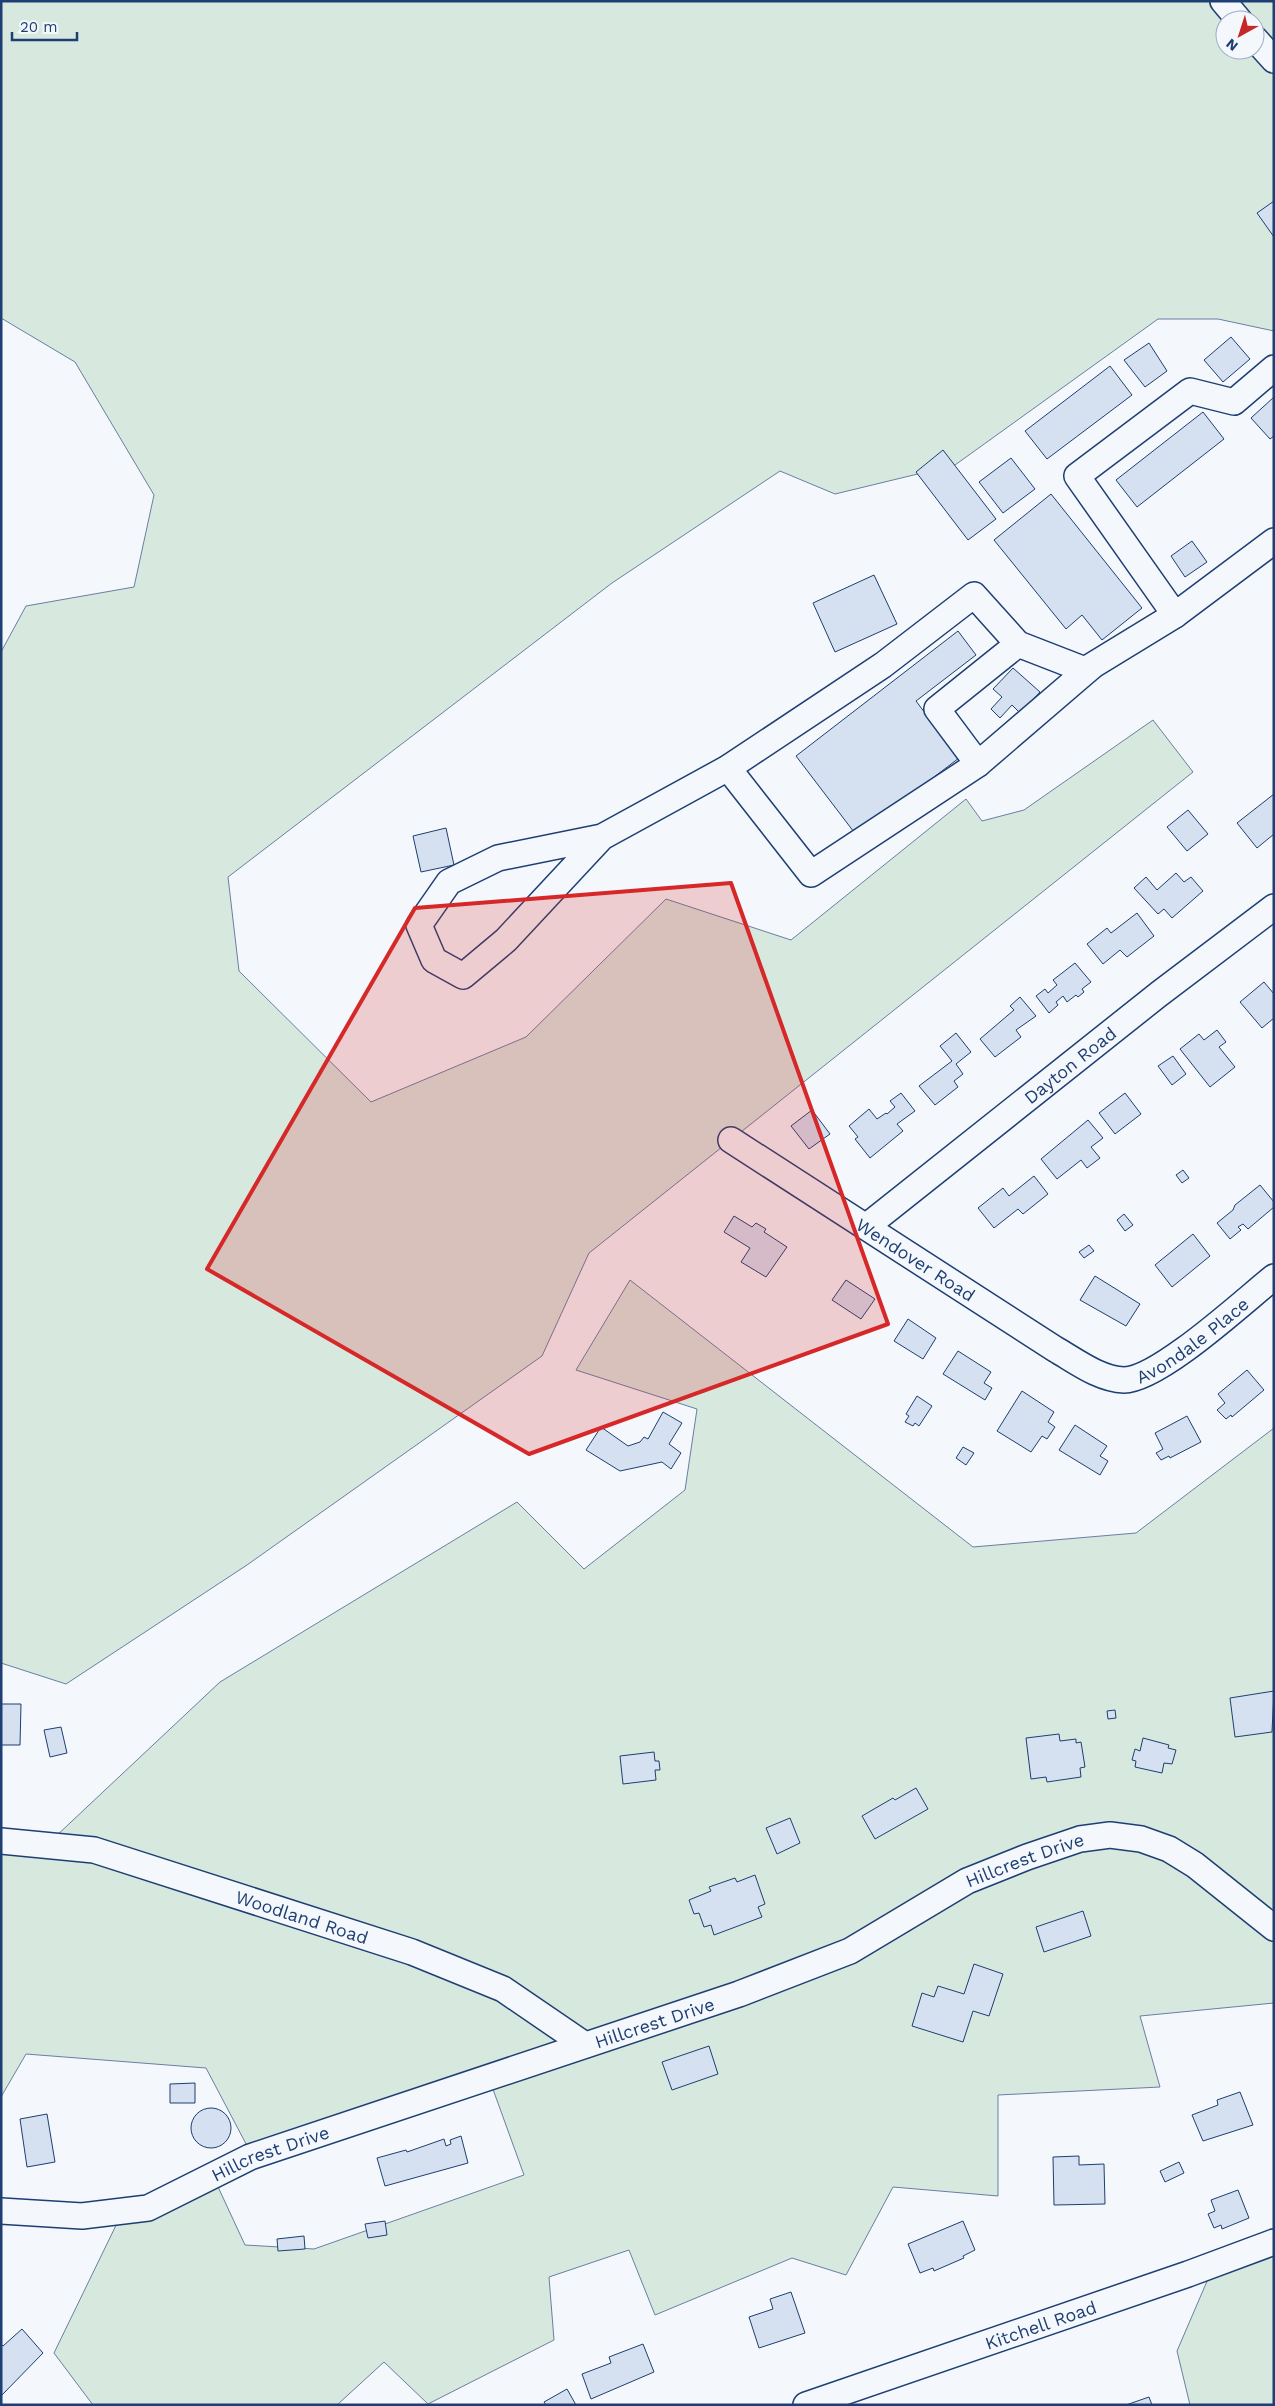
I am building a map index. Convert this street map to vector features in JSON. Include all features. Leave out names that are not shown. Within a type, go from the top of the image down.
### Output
[{"type":"street","points":[[1265,50],[1274,60]]},
{"type":"street","points":[[1175,615],[1078,476],[1190,391],[1234,402],[1274,368]]},
{"type":"street","points":[[602,837],[506,940],[463,976],[434,960],[419,925],[449,882],[498,858],[602,837],[728,768],[883,665],[974,594],[1018,644],[1085,670],[1175,615],[1274,541]]},
{"type":"street","points":[[978,764],[937,709],[1018,644]]},
{"type":"street","points":[[728,768],[811,874],[978,764],[1091,667]]},
{"type":"street","name":"Dayton Road","points":[[867,1226],[1159,994],[1274,907]]},
{"type":"street","name":"Wendover Road","points":[[731,1140],[1055,1349],[1102,1375]]},
{"type":"street","name":"Avondale Place","points":[[1102,1375],[1126,1380],[1149,1372],[1184,1349],[1274,1277]]},
{"type":"street","name":"Hillcrest Drive","points":[[1,2211],[82,2216],[148,2208],[250,2157],[738,1994],[850,1951],[967,1881],[1027,1857],[1080,1839],[1110,1835],[1140,1839],[1169,1849],[1195,1865],[1274,1928]]},
{"type":"street","name":"Woodland Road","points":[[1,1841],[94,1850],[412,1952],[503,1989],[585,2045]]},
{"type":"street","name":"Kitchell Road","points":[[806,2405],[1170,2280],[1274,2242]]},
{"type":"highlighted area","points":[[731,883],[888,1324],[529,1454],[207,1269],[415,908]]},
{"type":"shaded area","points":[[1,1],[1274,1],[1274,331],[1218,319],[1158,319],[955,465],[835,494],[780,471],[612,583],[228,877],[239,971],[371,1102],[526,1037],[666,899],[791,940],[966,799],[982,821],[1024,810],[1153,720],[1193,772],[589,1253],[542,1356],[247,1565],[66,1684],[1,1663],[1,652],[26,606],[134,587],[154,495],[75,362],[1,318]]},
{"type":"shaded area","points":[[630,1280],[973,1547],[1136,1533],[1274,1428],[1274,2003],[1140,2016],[1160,2087],[998,2095],[998,2196],[893,2187],[846,2275],[792,2258],[655,2315],[629,2250],[549,2277],[554,2340],[428,2404],[384,2362],[337,2405],[93,2405],[54,2353],[121,2215],[212,2174],[245,2245],[314,2249],[524,2175],[490,2081],[254,2159],[206,2068],[26,2054],[1,2097],[1,1833],[54,1838],[220,1682],[517,1502],[584,1569],[685,1490],[697,1409],[576,1370]]},
{"type":"shaded area","points":[[1274,2242],[1274,2405],[1190,2405],[1177,2351],[1214,2265]]},
{"type":"building","points":[[1274,201],[1274,237],[1257,213]]},
{"type":"building","points":[[1231,337],[1250,359],[1223,382],[1204,360]]},
{"type":"building","points":[[1149,343],[1167,371],[1145,387],[1124,360]]},
{"type":"building","points":[[1110,366],[1132,395],[1047,459],[1025,431]]},
{"type":"building","points":[[1274,397],[1274,436],[1270,439],[1251,418]]},
{"type":"building","points":[[1203,412],[1224,439],[1137,507],[1116,480]]},
{"type":"building","points":[[943,450],[996,519],[968,540],[916,472]]},
{"type":"building","points":[[1011,458],[1035,489],[1003,513],[979,482]]},
{"type":"building","points":[[1051,494],[1142,608],[1102,640],[1082,615],[1066,629],[994,540]]},
{"type":"building","points":[[1192,541],[1207,562],[1185,577],[1171,556]]},
{"type":"building","points":[[874,575],[897,624],[835,652],[813,603]]},
{"type":"building","points":[[958,631],[976,655],[916,701],[959,758],[857,836],[796,756]]},
{"type":"building","points":[[1013,668],[1040,692],[1020,713],[1012,705],[1000,718],[991,709],[1002,697],[993,689]]},
{"type":"building","points":[[1274,794],[1274,834],[1257,848],[1237,823]]},
{"type":"building","points":[[1188,810],[1208,834],[1187,851],[1167,827]]},
{"type":"building","points":[[446,828],[454,865],[421,872],[413,836]]},
{"type":"building","points":[[1176,873],[1184,882],[1191,877],[1203,891],[1172,918],[1164,909],[1158,914],[1134,888],[1146,877],[1157,890]]},
{"type":"building","points":[[1137,913],[1154,936],[1127,957],[1120,950],[1103,964],[1087,944],[1107,928],[1111,933]]},
{"type":"building","points":[[1075,963],[1091,982],[1082,989],[1084,992],[1078,997],[1076,995],[1067,1002],[1063,996],[1056,1002],[1058,1005],[1049,1013],[1036,996],[1045,989],[1048,993],[1057,985],[1053,980]]},
{"type":"building","points":[[1264,982],[1274,994],[1274,1018],[1262,1028],[1240,1002]]},
{"type":"building","points":[[1020,997],[1036,1016],[1016,1030],[1021,1037],[995,1057],[980,1039],[1014,1010],[1010,1006]]},
{"type":"building","points":[[1217,1030],[1226,1042],[1219,1047],[1235,1067],[1210,1087],[1180,1049],[1199,1034],[1204,1040]]},
{"type":"building","points":[[956,1033],[971,1052],[956,1064],[963,1074],[954,1081],[958,1087],[935,1105],[919,1086],[952,1061],[940,1046]]},
{"type":"building","points":[[1173,1056],[1186,1074],[1172,1085],[1158,1066]]},
{"type":"building","points":[[901,1093],[915,1111],[897,1124],[903,1131],[870,1158],[855,1139],[858,1137],[849,1126],[869,1109],[877,1119],[887,1114],[895,1107],[890,1101]]},
{"type":"building","points":[[1125,1093],[1141,1114],[1115,1134],[1099,1113]]},
{"type":"building","points":[[812,1110],[830,1134],[809,1149],[791,1126]]},
{"type":"building","points":[[1088,1120],[1103,1138],[1091,1147],[1100,1158],[1087,1168],[1081,1160],[1057,1179],[1041,1159]]},
{"type":"building","points":[[1183,1170],[1189,1178],[1182,1183],[1176,1175]]},
{"type":"building","points":[[1034,1176],[1048,1194],[1023,1214],[1018,1209],[994,1228],[978,1208],[1003,1188],[1009,1196]]},
{"type":"building","points":[[1260,1185],[1274,1202],[1274,1207],[1248,1229],[1243,1224],[1238,1227],[1241,1230],[1230,1239],[1217,1223],[1233,1210],[1235,1205]]},
{"type":"building","points":[[1124,1214],[1133,1225],[1125,1231],[1117,1220]]},
{"type":"building","points":[[734,1216],[752,1227],[756,1223],[766,1229],[764,1232],[787,1247],[766,1277],[741,1262],[750,1248],[724,1232]]},
{"type":"building","points":[[1193,1234],[1210,1256],[1172,1287],[1155,1265]]},
{"type":"building","points":[[1089,1245],[1094,1251],[1084,1258],[1079,1252]]},
{"type":"building","points":[[1095,1276],[1140,1304],[1126,1326],[1080,1300]]},
{"type":"building","points":[[846,1280],[875,1299],[861,1319],[832,1300]]},
{"type":"building","points":[[908,1319],[936,1338],[923,1359],[894,1341]]},
{"type":"building","points":[[958,1351],[991,1372],[984,1383],[992,1388],[985,1400],[943,1374]]},
{"type":"building","points":[[1247,1370],[1264,1390],[1232,1417],[1231,1415],[1226,1419],[1217,1410],[1225,1403],[1218,1394]]},
{"type":"building","points":[[1022,1391],[1054,1412],[1048,1422],[1055,1427],[1047,1439],[1042,1436],[1031,1452],[997,1431]]},
{"type":"building","points":[[917,1396],[932,1406],[919,1426],[915,1423],[913,1426],[905,1422],[909,1416],[906,1414]]},
{"type":"building","points":[[663,1412],[682,1423],[669,1444],[681,1453],[671,1469],[662,1462],[620,1471],[586,1450],[601,1427],[628,1446],[640,1442],[644,1437],[648,1439]]},
{"type":"building","points":[[1187,1416],[1201,1442],[1170,1458],[1169,1456],[1161,1460],[1156,1453],[1163,1449],[1155,1433]]},
{"type":"building","points":[[1075,1425],[1107,1446],[1100,1456],[1108,1461],[1100,1475],[1059,1450]]},
{"type":"building","points":[[963,1447],[974,1453],[966,1465],[956,1458]]},
{"type":"building","points":[[1274,1691],[1272,1732],[1235,1737],[1230,1698]]},
{"type":"building","points":[[1,1704],[21,1704],[20,1745],[1,1745]]},
{"type":"building","points":[[1115,1710],[1116,1718],[1108,1719],[1107,1711]]},
{"type":"building","points":[[61,1727],[67,1753],[50,1757],[44,1730]]},
{"type":"building","points":[[1059,1734],[1060,1741],[1076,1739],[1076,1743],[1081,1742],[1085,1767],[1080,1768],[1081,1777],[1047,1782],[1046,1777],[1031,1779],[1026,1738]]},
{"type":"building","points":[[1143,1738],[1169,1745],[1168,1748],[1176,1750],[1172,1764],[1164,1763],[1162,1773],[1135,1767],[1136,1761],[1132,1760],[1135,1749],[1140,1751]]},
{"type":"building","points":[[654,1752],[655,1761],[659,1761],[660,1770],[655,1770],[656,1780],[623,1784],[620,1756]]},
{"type":"building","points":[[916,1788],[928,1809],[875,1839],[862,1816],[893,1798],[895,1800]]},
{"type":"building","points":[[790,1818],[800,1843],[777,1854],[766,1828]]},
{"type":"building","points":[[755,1875],[765,1904],[758,1907],[762,1917],[714,1935],[711,1925],[704,1927],[699,1913],[694,1914],[689,1900],[711,1891],[709,1887],[735,1878],[737,1882]]},
{"type":"building","points":[[1083,1911],[1091,1936],[1044,1952],[1036,1927]]},
{"type":"building","points":[[974,1964],[1003,1974],[989,2016],[973,2011],[963,2042],[912,2026],[922,1993],[934,1997],[938,1986],[964,1994]]},
{"type":"building","points":[[709,2046],[718,2074],[672,2090],[662,2062]]},
{"type":"building","points":[[195,2083],[195,2103],[170,2103],[170,2084]]},
{"type":"building","points":[[1240,2092],[1253,2125],[1203,2141],[1192,2115],[1218,2105],[1217,2100]]},
{"type":"building","points":[[215,2108],[222,2111],[228,2117],[231,2128],[230,2136],[222,2145],[215,2148],[207,2148],[200,2145],[192,2136],[191,2124],[194,2117],[203,2109]]},
{"type":"building","points":[[47,2114],[55,2162],[27,2167],[20,2119]]},
{"type":"building","points":[[461,2136],[468,2163],[385,2186],[377,2158],[406,2150],[407,2152],[444,2139],[446,2146],[451,2144],[450,2140]]},
{"type":"building","points":[[1079,2156],[1079,2165],[1104,2164],[1105,2204],[1054,2205],[1053,2157]]},
{"type":"building","points":[[1179,2162],[1184,2173],[1165,2182],[1160,2171]]},
{"type":"building","points":[[1238,2190],[1249,2218],[1222,2229],[1221,2225],[1214,2228],[1208,2214],[1215,2211],[1211,2200]]},
{"type":"building","points":[[385,2221],[387,2235],[368,2238],[365,2224]]},
{"type":"building","points":[[963,2221],[975,2250],[963,2256],[964,2258],[934,2271],[933,2268],[920,2273],[908,2244]]},
{"type":"building","points":[[304,2236],[305,2249],[278,2251],[277,2239]]},
{"type":"building","points":[[791,2292],[805,2333],[759,2348],[749,2317],[773,2309],[770,2299]]},
{"type":"building","points":[[22,2329],[43,2353],[1,2396],[1,2344],[3,2346]]},
{"type":"building","points":[[643,2344],[654,2372],[591,2399],[582,2374],[611,2363],[609,2357]]},
{"type":"building","points":[[567,2389],[576,2405],[546,2405],[544,2402]]},
{"type":"building","points":[[1149,2397],[1152,2405],[1126,2405]]}]
